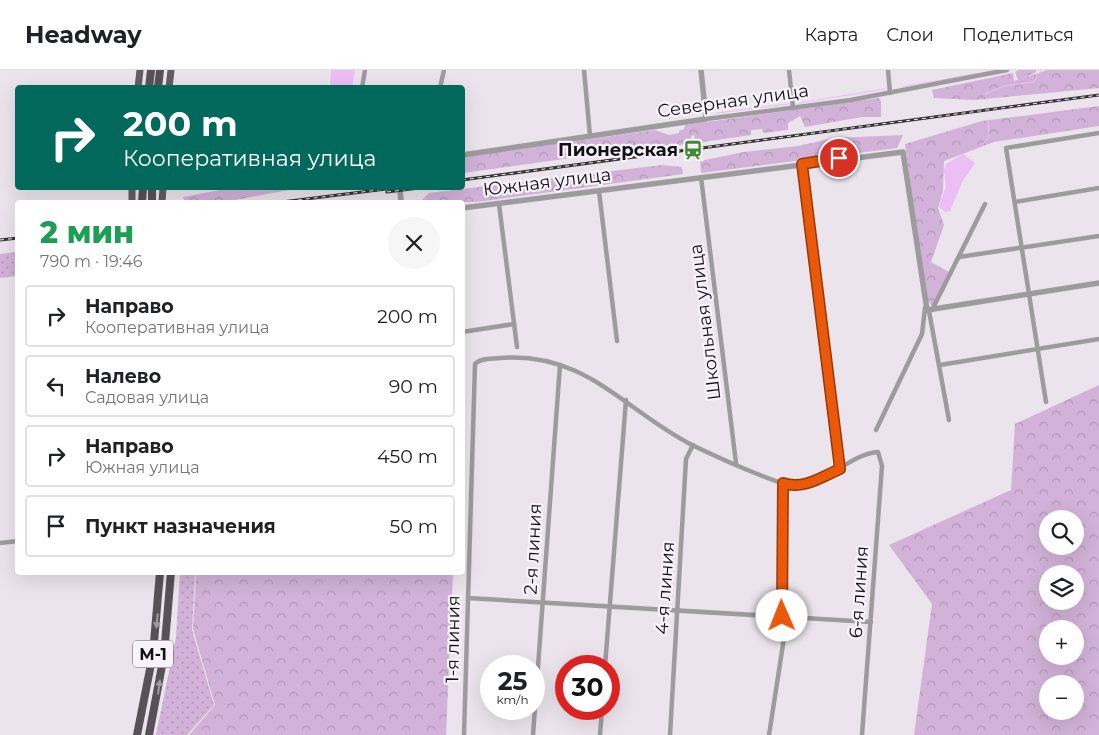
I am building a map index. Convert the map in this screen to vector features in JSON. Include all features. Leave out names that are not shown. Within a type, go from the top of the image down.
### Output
[{"type":"highway","points":[[149,85],[151,70]]},
{"type":"highway","points":[[158,85],[160,70]]},
{"type":"highway","name":"М-1","points":[[137,735],[153,654],[160,575]]},
{"type":"highway","name":"М-1","points":[[149,735],[164,655],[171,575]]},
{"type":"main road","points":[[138,85],[140,70]]},
{"type":"main road","points":[[169,85],[171,72]]},
{"type":"street","points":[[362,85],[365,70]]},
{"type":"street","points":[[441,85],[444,70]]},
{"type":"street","points":[[584,70],[590,136]]},
{"type":"street","points":[[701,70],[706,119]]},
{"type":"street","points":[[789,70],[793,108]]},
{"type":"street","points":[[888,70],[890,93]]},
{"type":"street","name":"Северная улица","points":[[465,155],[890,93],[1006,70]]},
{"type":"street","points":[[1046,402],[1006,148],[1099,133]]},
{"type":"street","name":"Южная улица","points":[[465,208],[902,152],[929,310]]},
{"type":"street","points":[[560,365],[587,376],[626,400],[654,422],[693,445],[783,483],[798,486],[805,485],[840,469],[802,164]]},
{"type":"street","name":"Школьная улица","points":[[701,177],[736,463]]},
{"type":"street","points":[[1015,202],[1099,188]]},
{"type":"street","points":[[599,190],[617,341]]},
{"type":"street","points":[[499,204],[517,347]]},
{"type":"street","points":[[876,430],[922,334],[929,310],[959,257],[985,204]]},
{"type":"street","points":[[959,257],[1099,236]]},
{"type":"street","points":[[929,310],[1099,284]]},
{"type":"street","points":[[929,310],[949,420]]},
{"type":"street","points":[[465,332],[514,324]]},
{"type":"street","points":[[940,365],[1099,339]]},
{"type":"street","name":"1-я линия","points":[[464,735],[475,364],[480,360],[518,357],[560,365]]},
{"type":"street","name":"2-я линия","points":[[533,735],[544,602],[552,451],[560,365]]},
{"type":"street","points":[[606,655],[626,400]]},
{"type":"street","name":"4-я линия","points":[[670,735],[686,460],[693,445]]},
{"type":"street","name":"6-я линия","points":[[840,469],[862,456],[878,452],[882,466],[862,735]]},
{"type":"street","points":[[769,735],[783,655],[784,638],[782,616],[783,483]]},
{"type":"street","points":[[0,544],[15,542]]},
{"type":"street","points":[[468,598],[871,622]]},
{"type":"street","points":[[600,735],[601,720]]},
{"type":"green space","points":[[1019,70],[1036,70],[1036,72],[1024,78],[1047,70],[1099,70],[1099,88],[974,100],[934,98],[932,90],[1013,73],[1014,81],[1018,80],[1015,72]]},
{"type":"green space","points":[[879,98],[881,101],[881,117],[862,117],[805,127],[800,116],[788,123],[788,130],[763,133],[762,129],[751,130],[751,135],[696,143],[694,135],[691,136],[692,144],[650,147],[465,173],[465,157],[655,130],[669,135],[679,133],[679,131],[684,129],[685,125]]},
{"type":"green space","points":[[1099,106],[1099,126],[994,142],[944,161],[943,191],[938,208],[944,225],[931,262],[949,272],[932,306],[926,298],[905,144],[982,121]]},
{"type":"green space","points":[[903,135],[897,148],[701,173],[700,161],[744,152],[798,146],[833,138]]},
{"type":"green space","points":[[662,165],[682,167],[683,174],[477,202],[465,202],[465,200],[422,200],[429,193]]},
{"type":"green space","points":[[220,190],[289,190],[235,200],[184,200],[183,197]]},
{"type":"green space","points":[[15,252],[15,276],[0,278],[0,254]]},
{"type":"green space","points":[[1099,385],[1099,735],[914,735],[932,604],[889,545],[1011,490],[1015,424]]},
{"type":"green space","points":[[180,575],[195,575],[192,630],[214,705],[187,735],[156,735],[176,637]]},
{"type":"green space","points":[[196,575],[453,575],[446,735],[189,735],[215,705],[193,629]]},
{"type":"shaded area","points":[[331,70],[355,70],[352,85],[330,85]]},
{"type":"shaded area","points":[[963,154],[975,163],[962,182],[950,211],[945,212],[939,207],[946,186],[944,170],[946,164]]},
{"type":"waterway","points":[[985,94],[1004,86],[1034,82],[1041,70]]},
{"type":"waterway","points":[[902,87],[991,71]]},
{"type":"waterway","points":[[799,103],[885,89]]},
{"type":"waterway","points":[[717,113],[788,104]]},
{"type":"waterway","points":[[983,144],[989,137],[988,120]]},
{"type":"railway","points":[[465,180],[1099,95]]},
{"type":"railway","points":[[298,200],[378,190]]},
{"type":"railway","points":[[387,192],[403,190]]},
{"type":"railway","points":[[0,240],[15,238]]},
{"type":"place","name":"Пионерская","points":[[693,150]]},
{"type":"route","points":[[782,616],[781,531],[783,483],[790,486],[805,485],[840,469],[802,164],[839,158]]}]
